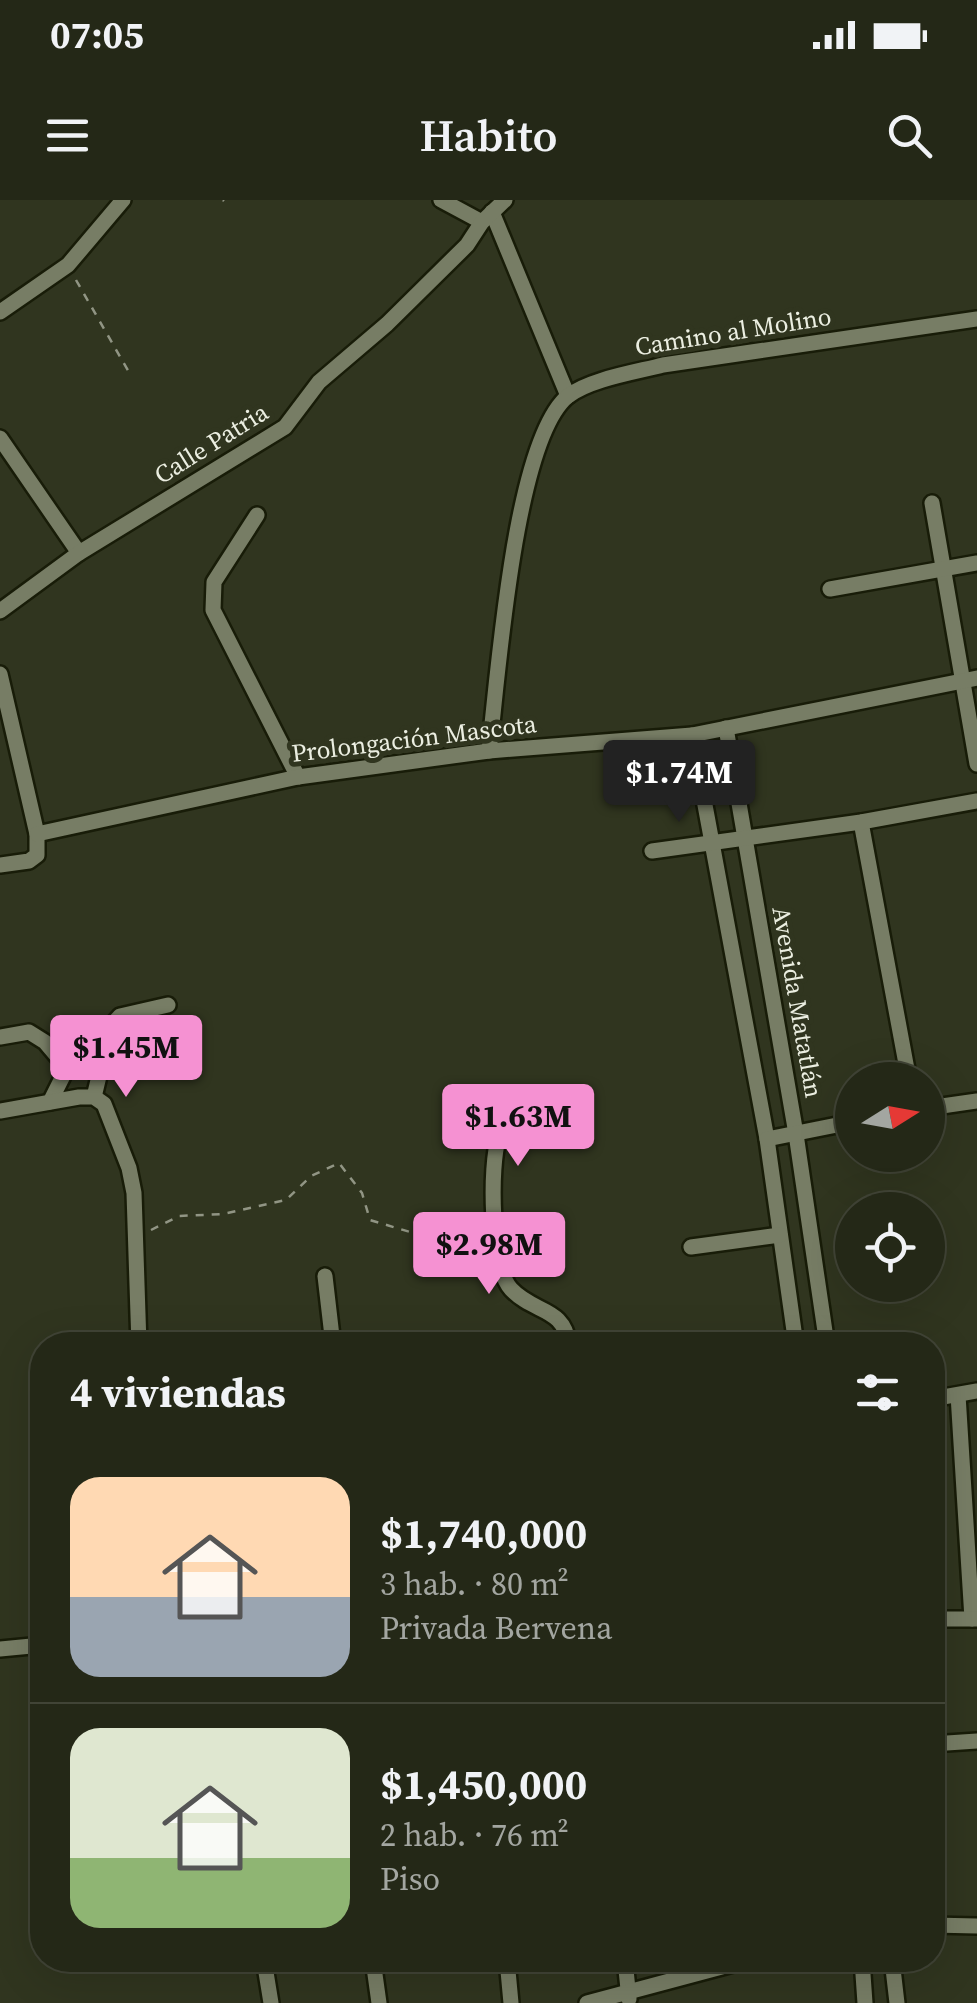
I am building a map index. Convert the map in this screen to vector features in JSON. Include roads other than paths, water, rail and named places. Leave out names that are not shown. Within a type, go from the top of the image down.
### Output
[{"type":"street","points":[[0,312],[68,265],[123,200]]},
{"type":"street","points":[[442,200],[487,217],[568,396],[536,450],[527,484],[516,533],[488,751]]},
{"type":"street","name":"Calle Patria","points":[[0,611],[79,553],[285,428],[320,382],[412,299],[506,200]]},
{"type":"street","name":"Camino al Molino","points":[[568,396],[612,378],[663,366],[977,319]]},
{"type":"street","points":[[0,438],[79,553]]},
{"type":"street","points":[[932,503],[970,679],[977,764]]},
{"type":"street","points":[[257,515],[214,582],[213,610],[298,777]]},
{"type":"street","points":[[830,588],[977,563]]},
{"type":"street","points":[[0,674],[36,834],[37,855],[29,861],[0,865]]},
{"type":"street","name":"Prolongación Mascota","points":[[36,834],[298,777],[488,751],[692,735],[970,679]]},
{"type":"street","name":"Avenida Matatlán","points":[[726,728],[796,1134],[825,1332]]},
{"type":"street","points":[[692,735],[767,1139],[794,1332]]},
{"type":"street","points":[[652,851],[977,802]]},
{"type":"street","points":[[861,822],[906,1062]]},
{"type":"street","points":[[94,1097],[111,1026],[120,1016],[168,1005]]},
{"type":"street","points":[[0,1036],[29,1032],[44,1042],[67,1068]]},
{"type":"street","points":[[67,1068],[102,1066]]},
{"type":"street","points":[[50,1102],[67,1068]]},
{"type":"street","points":[[0,1111],[94,1097],[104,1104],[130,1168],[139,1332]]},
{"type":"street","points":[[945,1106],[977,1101]]},
{"type":"street","points":[[524,1108],[500,1135],[494,1220],[502,1272],[509,1288],[537,1308],[555,1315],[567,1332]]},
{"type":"street","points":[[767,1139],[835,1126]]},
{"type":"street","points":[[691,1247],[780,1235]]},
{"type":"street","points":[[325,1276],[331,1332]]},
{"type":"street","points":[[945,1397],[977,1391]]},
{"type":"street","points":[[945,1620],[975,1619],[958,1395]]},
{"type":"street","points":[[0,1648],[30,1646]]},
{"type":"street","points":[[945,1743],[977,1741]]},
{"type":"street","points":[[945,1925],[977,1926]]},
{"type":"street","points":[[266,1972],[271,2003]]},
{"type":"street","points":[[375,1972],[379,2003]]},
{"type":"street","points":[[508,1972],[512,2003]]},
{"type":"street","points":[[627,1972],[629,1998]]},
{"type":"street","points":[[587,2003],[629,1998],[709,1972]]},
{"type":"street","points":[[863,1972],[866,2003]]},
{"type":"street","points":[[893,1972],[897,2003]]}]
